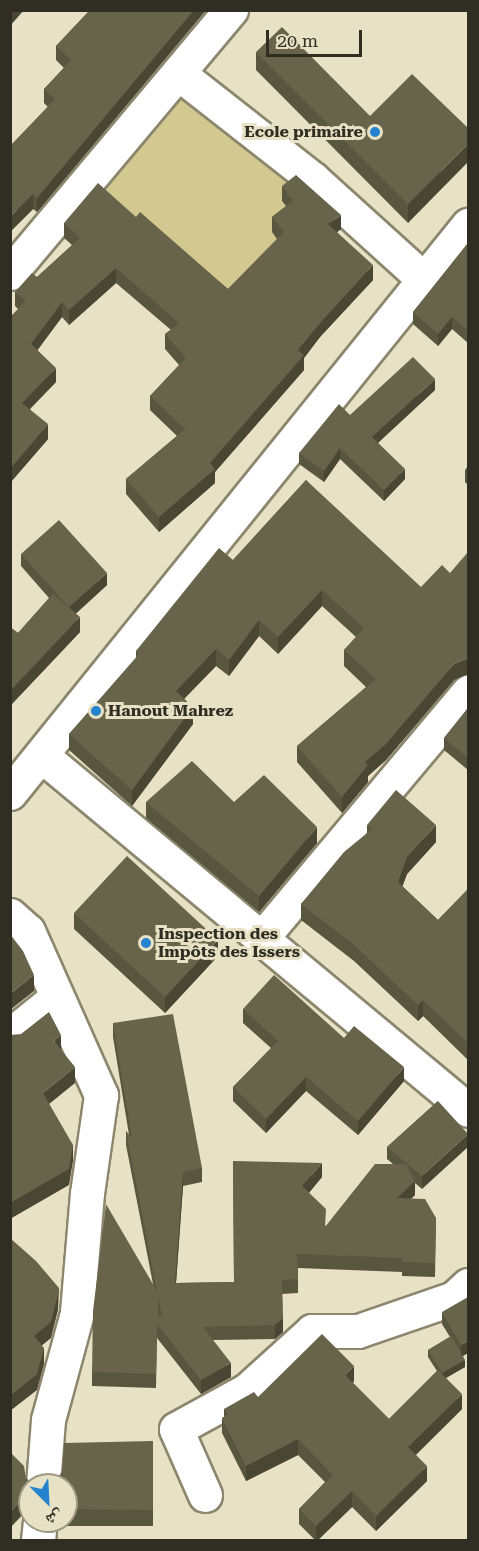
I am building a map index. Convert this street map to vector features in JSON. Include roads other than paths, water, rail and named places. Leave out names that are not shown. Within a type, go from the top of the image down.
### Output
[{"type":"street","points":[[10,273],[231,10]]},
{"type":"street","points":[[178,73],[313,179],[422,278]]},
{"type":"street","points":[[10,793],[422,278],[468,225]]},
{"type":"street","points":[[260,940],[468,692]]},
{"type":"street","points":[[41,755],[260,940],[468,1110]]},
{"type":"street","points":[[10,915],[28,931],[101,1095],[87,1193],[77,1313],[48,1420],[44,1473]]},
{"type":"street","points":[[10,1035],[57,997]]},
{"type":"street","points":[[206,1495],[176,1429],[247,1390],[312,1331],[358,1331],[454,1298],[468,1285]]},
{"type":"place","name":"Ecole primaire","points":[[375,132]]},
{"type":"place","name":"Hanout Mahrez","points":[[96,711]]},
{"type":"place","name":"Inspection des Impôts des Issers","points":[[146,943]]}]
